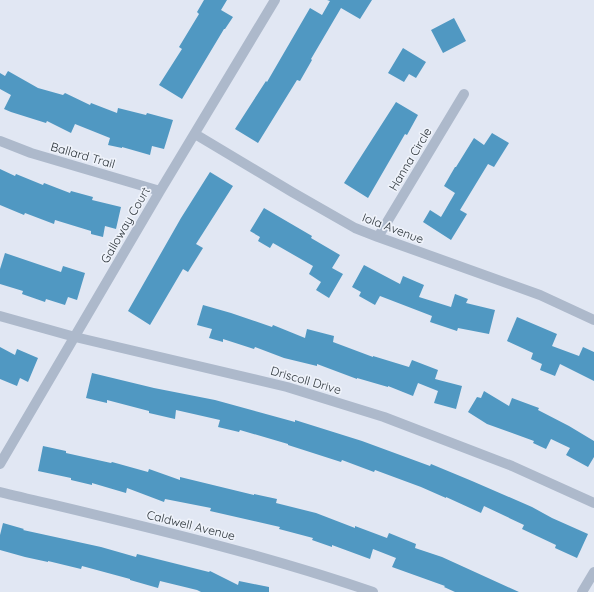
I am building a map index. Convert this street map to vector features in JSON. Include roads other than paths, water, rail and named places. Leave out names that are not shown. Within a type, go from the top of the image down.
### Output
[{"type":"street","name":"Galloway Court","points":[[0,464],[160,191],[275,0]]},
{"type":"street","name":"Hanna Circle","points":[[378,238],[464,94]]},
{"type":"street","name":"Iola Avenue","points":[[195,134],[355,228],[378,238],[540,295],[594,320]]},
{"type":"street","name":"Ballard Trail","points":[[0,142],[31,153],[160,191]]},
{"type":"street","name":"Driscoll Drive","points":[[0,316],[75,337],[287,387],[376,415],[512,466],[594,503]]},
{"type":"street","name":"Caldwell Avenue","points":[[0,492],[207,542],[336,579],[373,592]]},
{"type":"street","points":[[582,592],[594,572]]}]
